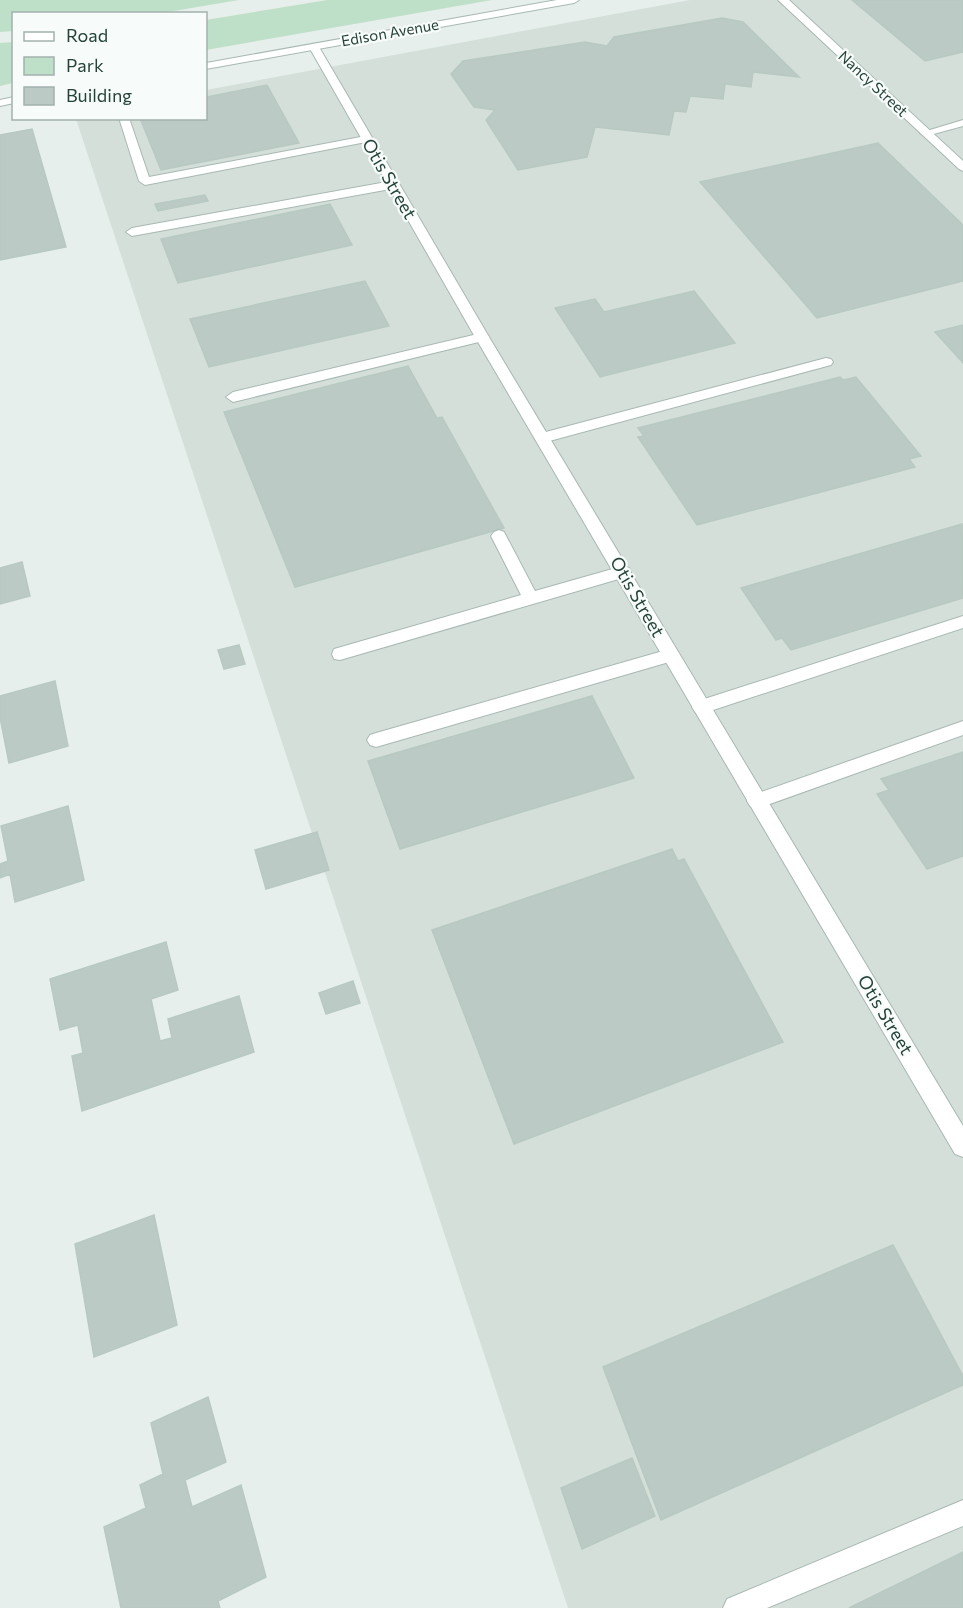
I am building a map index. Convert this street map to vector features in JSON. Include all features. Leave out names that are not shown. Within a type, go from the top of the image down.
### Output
[{"type":"street","name":"Edison Avenue","points":[[207,66],[574,0]]},
{"type":"street","name":"Nancy Street","points":[[783,0],[963,167]]},
{"type":"street","name":"Otis Street","points":[[314,47],[392,185],[623,572],[700,707],[963,1146]]},
{"type":"street","points":[[126,121],[145,181],[366,139]]},
{"type":"street","points":[[926,133],[963,123]]},
{"type":"street","points":[[132,232],[392,185]]},
{"type":"street","points":[[233,397],[482,337]]},
{"type":"street","points":[[542,438],[826,362]]},
{"type":"street","points":[[498,536],[531,599]]},
{"type":"street","points":[[340,654],[623,572]]},
{"type":"street","points":[[700,707],[963,622]]},
{"type":"street","points":[[375,740],[670,655]]},
{"type":"street","points":[[756,801],[963,728]]},
{"type":"street","points":[[736,1608],[963,1513]]},
{"type":"shaded area","points":[[690,0],[963,0],[963,1608],[568,1608],[76,120],[207,120],[207,90]]},
{"type":"green space","points":[[0,0],[239,0],[168,12],[12,12],[12,31],[0,32]]},
{"type":"green space","points":[[327,0],[492,0],[207,50],[207,20]]},
{"type":"green space","points":[[12,42],[12,83],[0,86],[0,43]]},
{"type":"building","points":[[852,0],[963,0],[963,52],[925,61]]},
{"type":"building","points":[[722,18],[743,22],[799,77],[753,72],[751,87],[725,84],[723,99],[690,96],[686,112],[674,111],[669,135],[595,127],[587,157],[518,170],[486,120],[495,110],[474,107],[451,74],[463,61],[585,42],[607,46],[614,37]]},
{"type":"building","points":[[267,85],[299,143],[161,170],[141,120],[207,120],[207,97]]},
{"type":"building","points":[[32,129],[66,247],[0,260],[0,135]]},
{"type":"building","points":[[878,143],[963,225],[963,281],[817,318],[700,182]]},
{"type":"building","points":[[205,195],[208,201],[158,211],[155,204]]},
{"type":"building","points":[[330,204],[352,245],[178,283],[161,239]]},
{"type":"building","points":[[365,281],[389,326],[209,367],[190,319]]},
{"type":"building","points":[[694,291],[735,343],[600,377],[555,308],[595,299],[604,312]]},
{"type":"building","points":[[963,325],[963,363],[935,332]]},
{"type":"building","points":[[408,366],[437,418],[442,417],[504,528],[295,587],[224,412]]},
{"type":"building","points":[[840,377],[843,380],[856,377],[921,456],[909,459],[915,467],[697,525],[638,437],[644,436],[638,428]]},
{"type":"building","points":[[962,524],[963,598],[791,650],[782,638],[776,640],[741,588]]},
{"type":"building","points":[[22,562],[30,596],[0,604],[0,568]]},
{"type":"building","points":[[239,645],[245,664],[224,669],[218,650]]},
{"type":"building","points":[[55,681],[68,746],[9,763],[0,717],[0,696]]},
{"type":"building","points":[[592,696],[634,778],[400,849],[368,761]]},
{"type":"building","points":[[963,752],[963,856],[927,869],[877,794],[889,790],[881,779]]},
{"type":"building","points":[[68,806],[84,880],[15,902],[10,874],[0,878],[0,864],[8,861],[1,826]]},
{"type":"building","points":[[317,832],[329,870],[266,889],[255,850]]},
{"type":"building","points":[[672,849],[678,861],[684,859],[783,1042],[514,1144],[432,930]]},
{"type":"building","points":[[166,942],[178,990],[151,999],[160,1041],[172,1038],[168,1019],[239,996],[254,1052],[82,1111],[72,1056],[83,1053],[78,1025],[60,1030],[50,979]]},
{"type":"building","points":[[353,981],[360,1003],[326,1014],[319,993]]},
{"type":"building","points":[[154,1215],[177,1325],[94,1357],[75,1244]]},
{"type":"building","points":[[893,1245],[963,1376],[963,1385],[661,1520],[603,1367]]},
{"type":"building","points":[[208,1397],[226,1462],[185,1480],[192,1507],[241,1485],[266,1577],[218,1601],[220,1608],[121,1608],[104,1527],[146,1508],[140,1485],[163,1474],[151,1423]]},
{"type":"building","points":[[632,1458],[655,1516],[582,1549],[561,1488]]},
{"type":"building","points":[[963,1552],[963,1608],[849,1608]]}]
